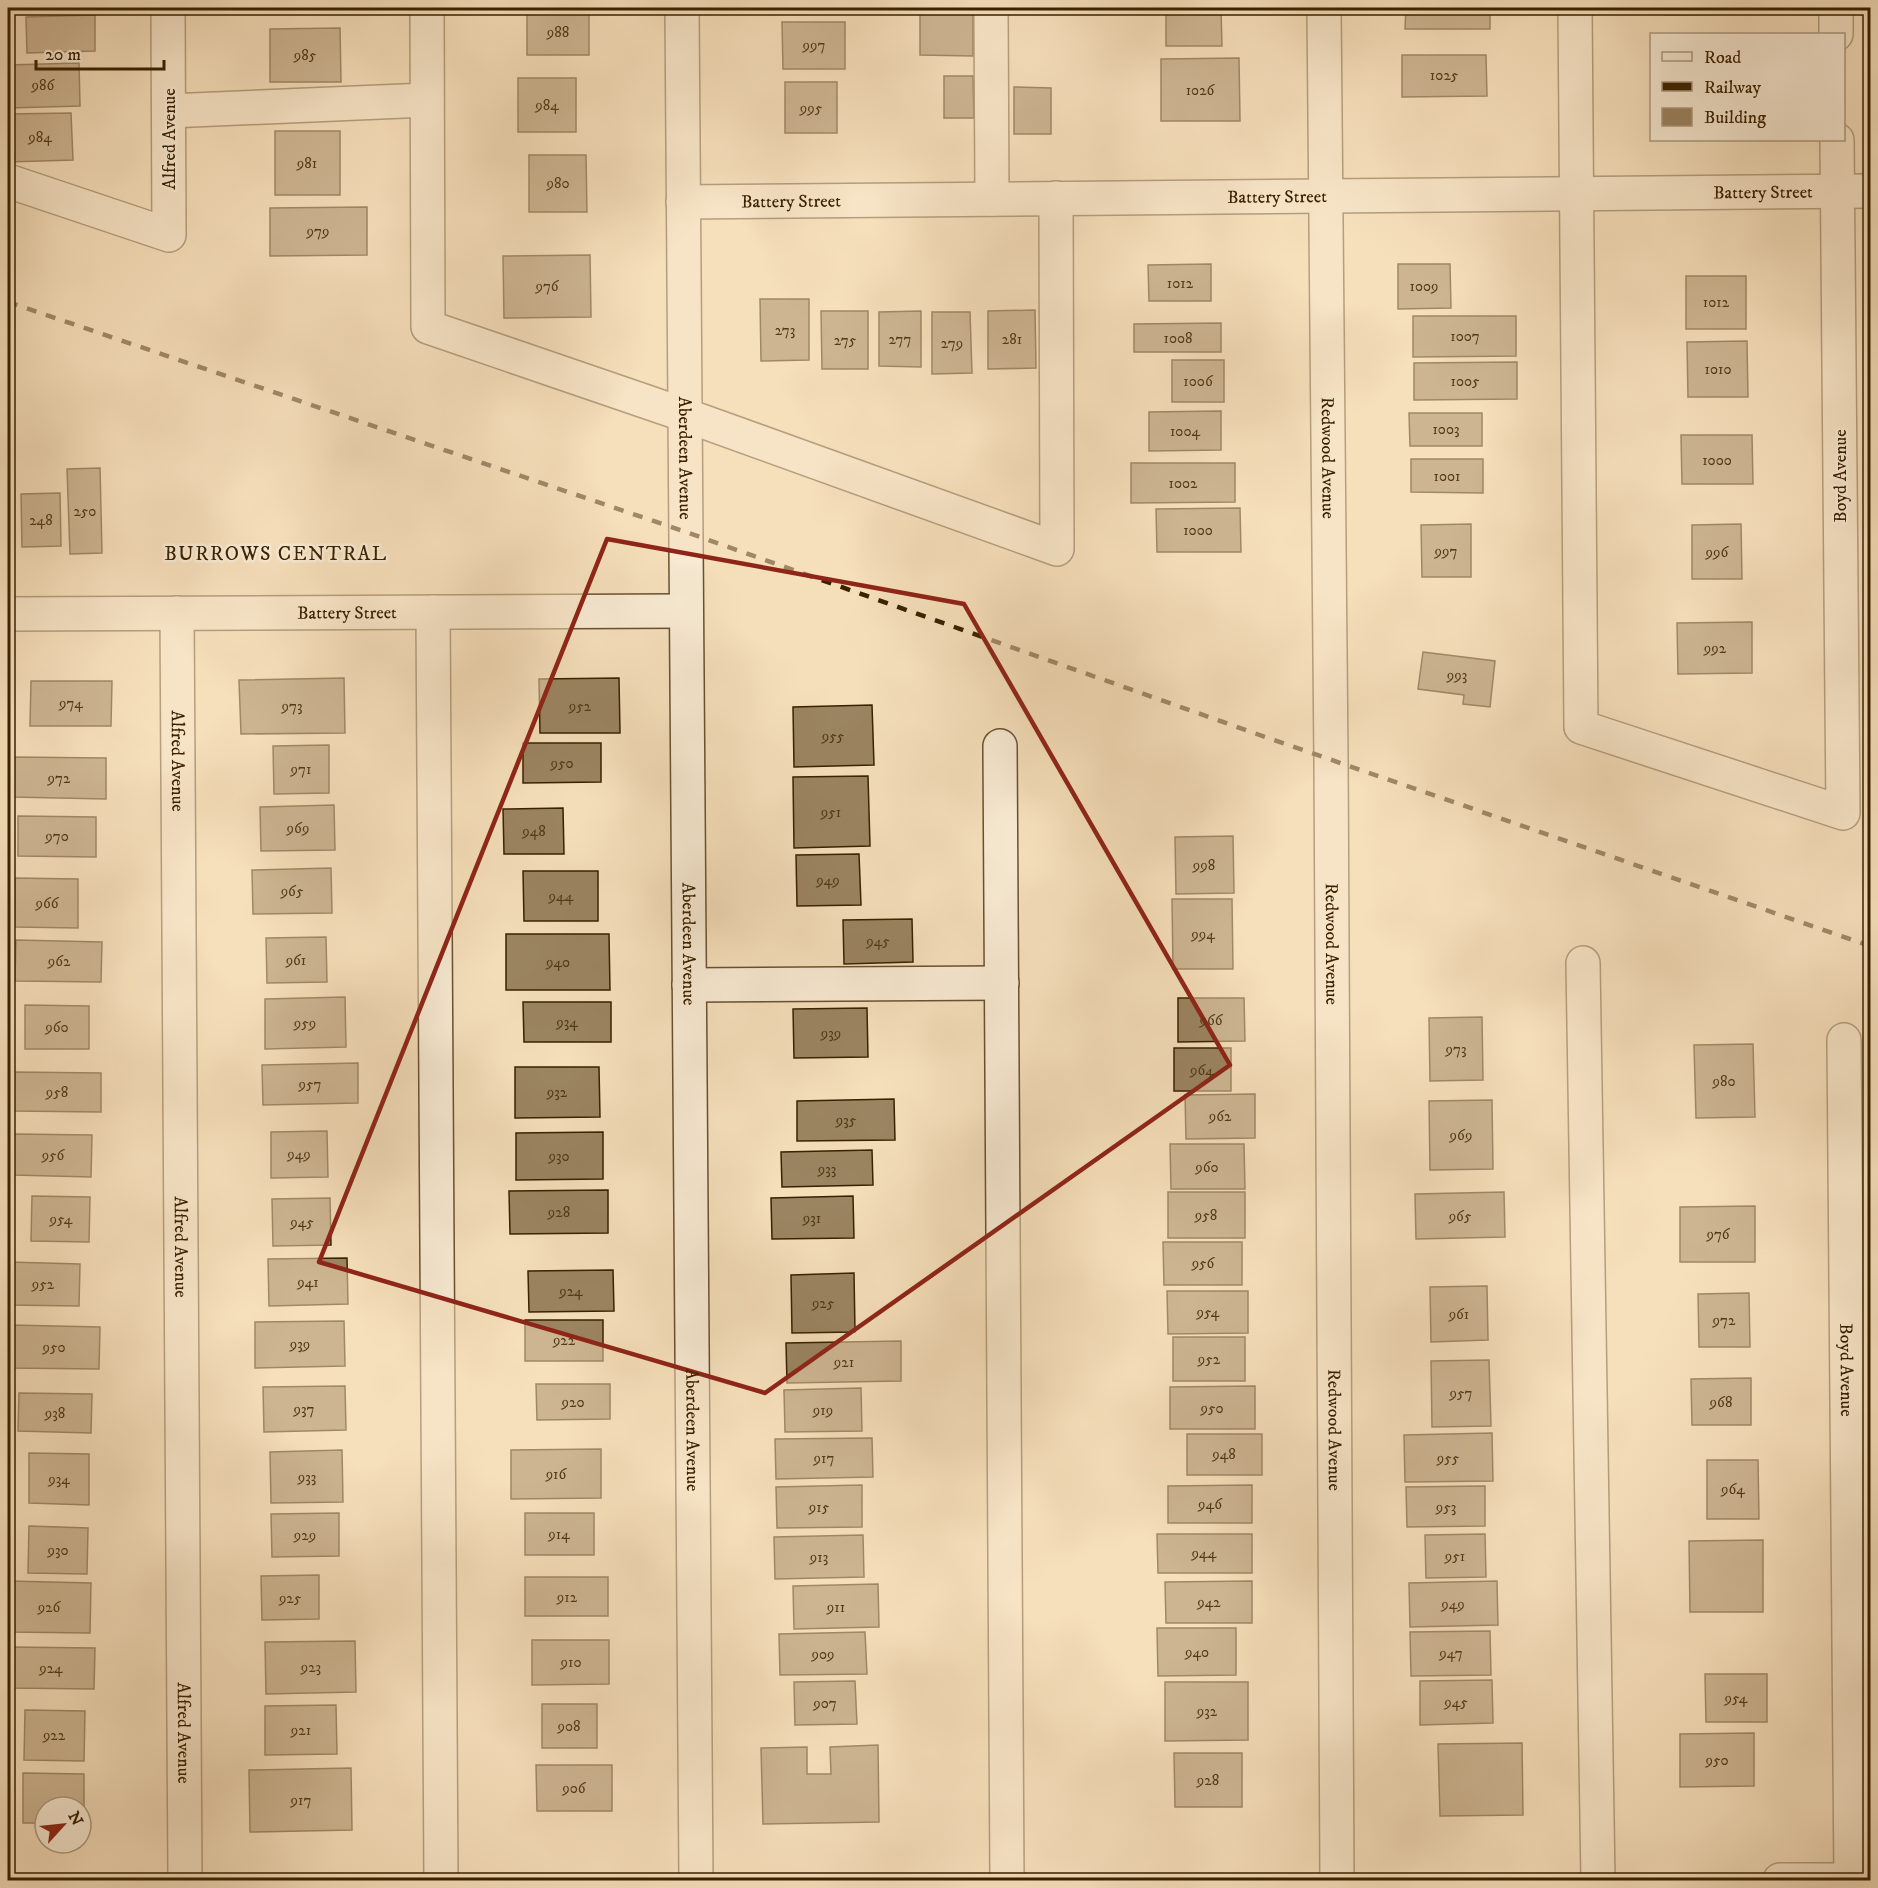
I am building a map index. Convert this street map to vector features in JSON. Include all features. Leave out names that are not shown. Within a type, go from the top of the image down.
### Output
[{"type":"street","name":"Alfred Avenue","points":[[8,181],[169,235],[168,8]]},
{"type":"street","points":[[427,8],[428,327],[685,415],[1057,549],[1056,198]]},
{"type":"street","name":"Aberdeen Avenue","points":[[681,8],[696,1881]]},
{"type":"street","points":[[991,8],[992,199]]},
{"type":"street","name":"Redwood Avenue","points":[[1324,8],[1331,760],[1336,1881]]},
{"type":"street","points":[[1575,8],[1576,194]]},
{"type":"street","points":[[1836,8],[1836,33]]},
{"type":"street","points":[[169,111],[428,100]]},
{"type":"street","name":"Boyd Avenue","points":[[1576,194],[1581,727],[1843,813],[1837,141]]},
{"type":"street","name":"Battery Street","points":[[683,202],[1870,191]]},
{"type":"street","name":"Battery Street","points":[[8,614],[686,611]]},
{"type":"street","points":[[433,612],[441,1881]]},
{"type":"street","name":"Alfred Avenue","points":[[177,613],[185,1881]]},
{"type":"street","points":[[1000,746],[1007,1881]]},
{"type":"street","points":[[1583,963],[1598,1881]]},
{"type":"street","points":[[689,985],[1002,983]]},
{"type":"street","name":"Boyd Avenue","points":[[1844,1040],[1859,1445],[1851,1880]]},
{"type":"street","points":[[1780,1881],[1870,1880]]},
{"type":"highlighted area","points":[[607,539],[964,604],[1230,1065],[765,1393],[319,1262]]},
{"type":"building","points":[[8,8],[80,8],[80,9],[8,11]]},
{"type":"building","points":[[778,8],[837,8],[837,10],[778,11]]},
{"type":"building","points":[[1406,8],[1490,8],[1490,29],[1405,29]]},
{"type":"building","points":[[1665,8],[1749,8],[1749,14],[1665,15]]},
{"type":"building","points":[[527,9],[589,9],[589,55],[527,55]]},
{"type":"building","points":[[1166,9],[1221,9],[1222,46],[1166,46]]},
{"type":"building","points":[[920,12],[973,12],[973,56],[920,55]]},
{"type":"building","points":[[95,15],[95,51],[27,53],[26,17]]},
{"type":"building","points":[[782,22],[845,22],[845,69],[783,69]]},
{"type":"building","points":[[340,28],[341,82],[270,82],[270,29]]},
{"type":"building","points":[[1402,55],[1486,55],[1487,96],[1402,97]]},
{"type":"building","points":[[1239,58],[1240,121],[1161,121],[1161,59]]},
{"type":"building","points":[[79,63],[80,106],[8,108],[8,65]]},
{"type":"building","points":[[944,76],[973,76],[974,118],[944,118]]},
{"type":"building","points":[[518,78],[576,78],[576,132],[518,132]]},
{"type":"building","points":[[785,82],[837,82],[837,133],[785,133]]},
{"type":"building","points":[[1014,87],[1051,88],[1051,134],[1014,134]]},
{"type":"building","points":[[71,113],[73,160],[8,162],[8,114]]},
{"type":"building","points":[[275,131],[340,131],[340,195],[275,195]]},
{"type":"building","points":[[529,155],[586,155],[587,212],[529,212]]},
{"type":"building","points":[[367,207],[367,255],[270,256],[270,208]]},
{"type":"building","points":[[590,255],[591,317],[504,318],[503,256]]},
{"type":"building","points":[[1211,264],[1211,301],[1149,301],[1148,265]]},
{"type":"building","points":[[1398,264],[1450,264],[1451,308],[1398,309]]},
{"type":"building","points":[[1686,276],[1746,276],[1746,329],[1686,329]]},
{"type":"building","points":[[760,299],[809,299],[809,360],[761,361]]},
{"type":"building","points":[[1035,310],[1036,368],[988,369],[988,311]]},
{"type":"building","points":[[821,311],[868,311],[868,369],[822,369]]},
{"type":"building","points":[[921,311],[921,367],[879,366],[879,312]]},
{"type":"building","points":[[932,312],[970,312],[972,373],[932,374]]},
{"type":"building","points":[[1413,316],[1516,316],[1516,356],[1413,357]]},
{"type":"building","points":[[1221,323],[1221,352],[1134,352],[1134,324]]},
{"type":"building","points":[[1747,341],[1748,397],[1688,397],[1687,342]]},
{"type":"building","points":[[1172,360],[1224,360],[1224,402],[1172,402]]},
{"type":"building","points":[[1517,362],[1517,399],[1414,400],[1414,363]]},
{"type":"building","points":[[1221,411],[1221,450],[1149,451],[1149,412]]},
{"type":"building","points":[[1409,413],[1482,413],[1482,446],[1410,446]]},
{"type":"building","points":[[1681,435],[1752,435],[1753,484],[1682,484]]},
{"type":"building","points":[[8,448],[10,539],[8,540]]},
{"type":"building","points":[[1411,459],[1483,459],[1483,493],[1411,492]]},
{"type":"building","points":[[1131,463],[1235,463],[1235,502],[1131,503]]},
{"type":"building","points":[[100,468],[102,553],[70,554],[67,469]]},
{"type":"building","points":[[60,493],[61,546],[22,547],[21,494]]},
{"type":"building","points":[[1240,508],[1241,552],[1157,552],[1156,509]]},
{"type":"building","points":[[1471,524],[1471,577],[1422,577],[1421,525]]},
{"type":"building","points":[[1741,524],[1742,579],[1692,579],[1692,525]]},
{"type":"building","points":[[1752,622],[1752,673],[1678,674],[1677,623]]},
{"type":"building","points":[[1423,652],[1495,661],[1490,707],[1463,704],[1464,695],[1418,689]]},
{"type":"building","points":[[344,678],[345,733],[241,734],[239,680]]},
{"type":"building","points":[[619,678],[620,733],[540,733],[539,679]]},
{"type":"building","points":[[31,681],[112,681],[111,726],[30,726]]},
{"type":"building","points":[[872,705],[874,765],[794,767],[793,707]]},
{"type":"building","points":[[523,743],[601,743],[601,782],[523,783]]},
{"type":"building","points":[[329,745],[329,793],[274,794],[273,746]]},
{"type":"building","points":[[12,757],[106,758],[106,799],[11,797]]},
{"type":"building","points":[[868,776],[870,846],[794,848],[793,777]]},
{"type":"building","points":[[334,805],[335,850],[261,851],[260,807]]},
{"type":"building","points":[[563,808],[564,854],[504,854],[503,809]]},
{"type":"building","points":[[18,816],[96,817],[96,857],[18,856]]},
{"type":"building","points":[[1233,836],[1234,893],[1176,894],[1175,837]]},
{"type":"building","points":[[859,854],[861,905],[797,906],[796,855]]},
{"type":"building","points":[[331,868],[332,913],[253,914],[252,870]]},
{"type":"building","points":[[523,871],[598,871],[598,921],[524,921]]},
{"type":"building","points":[[15,878],[78,879],[78,928],[15,927]]},
{"type":"building","points":[[1172,899],[1232,899],[1233,969],[1173,969]]},
{"type":"building","points":[[912,919],[913,962],[844,964],[843,920]]},
{"type":"building","points":[[506,934],[609,934],[610,990],[506,990]]},
{"type":"building","points":[[326,937],[327,982],[267,983],[266,938]]},
{"type":"building","points":[[16,940],[102,942],[101,982],[15,981]]},
{"type":"building","points":[[345,997],[346,1047],[265,1049],[265,999]]},
{"type":"building","points":[[1178,998],[1244,998],[1245,1041],[1178,1042]]},
{"type":"building","points":[[523,1002],[611,1002],[611,1042],[524,1042]]},
{"type":"building","points":[[25,1005],[89,1006],[89,1049],[25,1049]]},
{"type":"building","points":[[867,1008],[868,1057],[794,1058],[793,1009]]},
{"type":"building","points":[[1482,1017],[1483,1080],[1430,1081],[1429,1018]]},
{"type":"building","points":[[1753,1044],[1755,1117],[1696,1118],[1694,1045]]},
{"type":"building","points":[[1174,1048],[1231,1048],[1231,1091],[1174,1091]]},
{"type":"building","points":[[358,1063],[358,1103],[263,1105],[262,1065]]},
{"type":"building","points":[[515,1067],[599,1067],[600,1117],[515,1118]]},
{"type":"building","points":[[13,1072],[101,1073],[101,1112],[12,1111]]},
{"type":"building","points":[[1255,1094],[1255,1138],[1186,1139],[1185,1095]]},
{"type":"building","points":[[894,1099],[895,1140],[797,1141],[797,1101]]},
{"type":"building","points":[[1492,1100],[1493,1169],[1430,1170],[1429,1101]]},
{"type":"building","points":[[327,1131],[328,1177],[271,1178],[271,1132]]},
{"type":"building","points":[[603,1132],[603,1179],[516,1180],[516,1133]]},
{"type":"building","points":[[14,1134],[92,1135],[91,1177],[13,1175]]},
{"type":"building","points":[[1170,1144],[1244,1144],[1245,1189],[1171,1189]]},
{"type":"building","points":[[872,1150],[873,1185],[782,1187],[781,1152]]},
{"type":"building","points":[[608,1190],[608,1233],[510,1234],[509,1191]]},
{"type":"building","points":[[1168,1192],[1245,1192],[1245,1238],[1168,1238]]},
{"type":"building","points":[[1504,1192],[1505,1237],[1416,1239],[1415,1194]]},
{"type":"building","points":[[32,1196],[90,1197],[89,1242],[31,1241]]},
{"type":"building","points":[[853,1196],[854,1238],[772,1239],[771,1198]]},
{"type":"building","points":[[330,1198],[331,1245],[273,1246],[272,1199]]},
{"type":"building","points":[[1755,1206],[1755,1262],[1680,1262],[1680,1207]]},
{"type":"building","points":[[1163,1242],[1242,1242],[1242,1285],[1164,1285]]},
{"type":"building","points":[[347,1258],[348,1304],[269,1306],[268,1259]]},
{"type":"building","points":[[8,1262],[80,1264],[79,1306],[8,1305]]},
{"type":"building","points":[[613,1270],[614,1311],[529,1312],[528,1271]]},
{"type":"building","points":[[854,1273],[855,1332],[792,1333],[791,1275]]},
{"type":"building","points":[[1487,1286],[1488,1340],[1431,1342],[1430,1287]]},
{"type":"building","points":[[1167,1291],[1248,1291],[1248,1333],[1168,1334]]},
{"type":"building","points":[[1749,1293],[1750,1347],[1699,1347],[1698,1294]]},
{"type":"building","points":[[525,1320],[603,1320],[603,1361],[525,1361]]},
{"type":"building","points":[[344,1321],[345,1366],[255,1368],[255,1322]]},
{"type":"building","points":[[9,1325],[100,1327],[99,1369],[8,1368]]},
{"type":"building","points":[[1173,1337],[1245,1337],[1245,1381],[1173,1381]]},
{"type":"building","points":[[901,1341],[901,1381],[787,1383],[786,1343]]},
{"type":"building","points":[[1489,1360],[1491,1426],[1432,1427],[1431,1361]]},
{"type":"building","points":[[1751,1378],[1751,1425],[1692,1425],[1691,1379]]},
{"type":"building","points":[[536,1384],[610,1384],[610,1419],[537,1420]]},
{"type":"building","points":[[345,1386],[346,1430],[264,1432],[263,1387]]},
{"type":"building","points":[[1255,1386],[1255,1429],[1170,1429],[1170,1387]]},
{"type":"building","points":[[861,1388],[862,1431],[785,1432],[784,1390]]},
{"type":"building","points":[[19,1393],[92,1394],[91,1433],[18,1431]]},
{"type":"building","points":[[1492,1433],[1493,1481],[1405,1482],[1404,1435]]},
{"type":"building","points":[[1187,1434],[1262,1434],[1262,1475],[1187,1475]]},
{"type":"building","points":[[872,1438],[873,1477],[776,1479],[775,1439]]},
{"type":"building","points":[[601,1449],[601,1498],[511,1499],[511,1450]]},
{"type":"building","points":[[342,1450],[343,1502],[271,1503],[270,1452]]},
{"type":"building","points":[[29,1453],[89,1454],[89,1505],[29,1503]]},
{"type":"building","points":[[1707,1460],[1758,1460],[1759,1519],[1707,1519]]},
{"type":"building","points":[[862,1485],[862,1527],[777,1528],[776,1487]]},
{"type":"building","points":[[1252,1485],[1252,1523],[1168,1523],[1168,1486]]},
{"type":"building","points":[[1485,1486],[1485,1526],[1407,1527],[1406,1487]]},
{"type":"building","points":[[339,1513],[339,1556],[272,1557],[271,1514]]},
{"type":"building","points":[[525,1513],[594,1513],[594,1555],[525,1555]]},
{"type":"building","points":[[29,1526],[88,1528],[87,1574],[28,1573]]},
{"type":"building","points":[[1157,1534],[1252,1534],[1252,1573],[1158,1573]]},
{"type":"building","points":[[1485,1534],[1486,1577],[1426,1578],[1425,1535]]},
{"type":"building","points":[[863,1535],[864,1577],[775,1579],[774,1537]]},
{"type":"building","points":[[1763,1540],[1763,1612],[1690,1612],[1689,1541]]},
{"type":"building","points":[[319,1575],[319,1619],[262,1620],[261,1576]]},
{"type":"building","points":[[525,1577],[608,1577],[608,1616],[525,1616]]},
{"type":"building","points":[[8,1581],[91,1583],[90,1633],[8,1632]]},
{"type":"building","points":[[1252,1581],[1252,1623],[1166,1623],[1165,1582]]},
{"type":"building","points":[[1497,1581],[1498,1625],[1410,1627],[1409,1583]]},
{"type":"building","points":[[878,1584],[879,1627],[794,1629],[793,1586]]},
{"type":"building","points":[[1157,1628],[1236,1628],[1236,1675],[1158,1676]]},
{"type":"building","points":[[1490,1631],[1491,1675],[1411,1676],[1410,1632]]},
{"type":"building","points":[[865,1632],[867,1674],[780,1675],[779,1634]]},
{"type":"building","points":[[532,1640],[609,1640],[609,1684],[532,1685]]},
{"type":"building","points":[[355,1641],[356,1692],[266,1694],[265,1642]]},
{"type":"building","points":[[8,1647],[95,1648],[94,1689],[8,1688]]},
{"type":"building","points":[[1705,1674],[1767,1674],[1767,1722],[1706,1722]]},
{"type":"building","points":[[1492,1680],[1493,1723],[1420,1725],[1420,1681]]},
{"type":"building","points":[[855,1681],[857,1724],[795,1725],[794,1682]]},
{"type":"building","points":[[1165,1682],[1248,1682],[1248,1740],[1165,1741]]},
{"type":"building","points":[[542,1704],[597,1704],[597,1748],[542,1748]]},
{"type":"building","points":[[336,1705],[337,1754],[265,1755],[265,1706]]},
{"type":"building","points":[[25,1710],[85,1711],[84,1761],[24,1760]]},
{"type":"building","points":[[1754,1733],[1754,1786],[1680,1787],[1680,1734]]},
{"type":"building","points":[[1522,1743],[1523,1815],[1440,1816],[1438,1744]]},
{"type":"building","points":[[878,1745],[879,1822],[763,1824],[761,1748],[807,1747],[807,1774],[831,1774],[830,1747]]},
{"type":"building","points":[[1174,1753],[1242,1753],[1242,1807],[1175,1807]]},
{"type":"building","points":[[536,1765],[612,1765],[612,1811],[537,1811]]},
{"type":"building","points":[[351,1768],[352,1830],[250,1832],[249,1770]]},
{"type":"building","points":[[23,1773],[84,1774],[84,1795],[33,1795],[33,1823],[23,1823]]},
{"type":"railway","points":[[8,302],[686,532],[1271,739],[1870,946]]},
{"type":"district","name":"BURROWS CENTRAL","points":[[276,553]]}]
